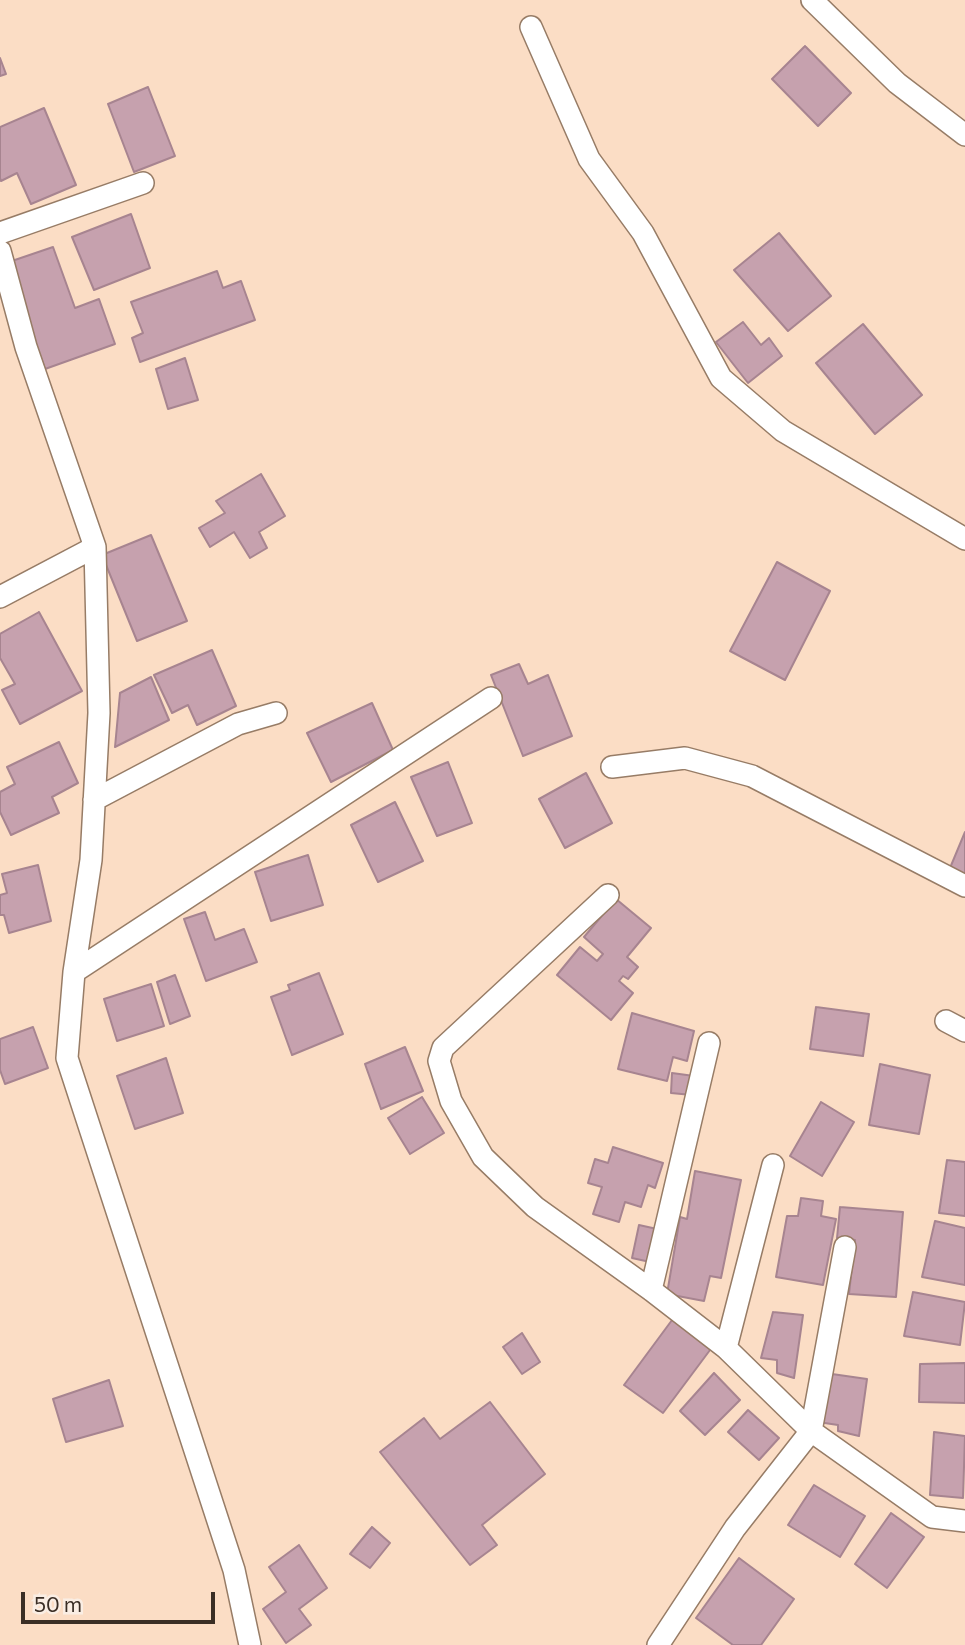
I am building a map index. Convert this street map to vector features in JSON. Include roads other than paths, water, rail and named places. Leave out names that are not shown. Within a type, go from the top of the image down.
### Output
[{"type":"street","points":[[812,0],[897,83],[965,135]]},
{"type":"street","points":[[531,27],[589,159],[643,233],[721,377],[783,431],[965,539]]},
{"type":"street","points":[[0,233],[143,183]]},
{"type":"street","points":[[1,261],[26,347],[95,547],[99,713],[91,860],[74,972],[67,1058],[234,1570],[250,1645]]},
{"type":"street","points":[[0,597],[95,547]]},
{"type":"street","points":[[74,972],[491,698]]},
{"type":"street","points":[[94,800],[238,724],[276,713]]},
{"type":"street","points":[[612,767],[685,758],[752,776],[965,886]]},
{"type":"street","points":[[608,895],[443,1048],[439,1062],[451,1101],[483,1157],[535,1207],[651,1290],[726,1348],[810,1431],[932,1517],[965,1521]]},
{"type":"street","points":[[651,1290],[709,1043]]},
{"type":"street","points":[[726,1348],[773,1165]]},
{"type":"street","points":[[658,1645],[735,1528],[810,1431],[845,1247]]}]
